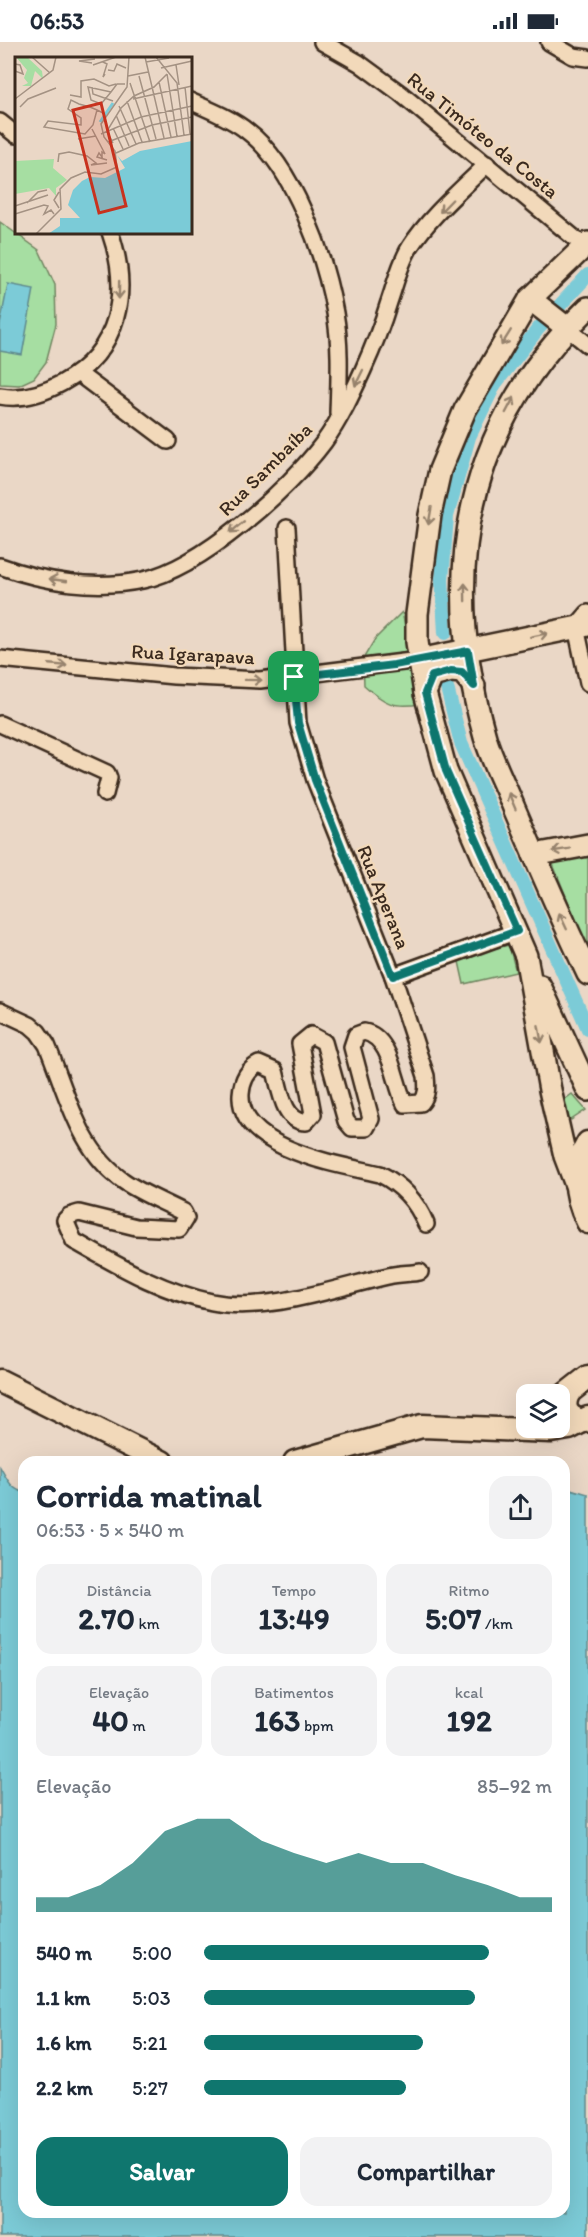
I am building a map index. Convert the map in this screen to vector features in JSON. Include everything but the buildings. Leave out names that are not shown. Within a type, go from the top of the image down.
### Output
[{"type":"main road","points":[[586,245],[530,299],[465,410],[440,470],[430,515],[417,614],[419,660],[425,693],[446,771],[526,956],[588,1090]]},
{"type":"main road","points":[[530,299],[567,328]]},
{"type":"main road","points":[[588,308],[539,360],[497,429],[470,514],[465,547],[468,651],[485,738],[534,855],[588,974]]},
{"type":"main road","points":[[419,660],[502,644],[584,622]]},
{"type":"main road","points":[[474,686],[486,663],[502,644]]},
{"type":"main road","points":[[425,693],[432,676],[451,671],[462,672],[474,686]]},
{"type":"main road","points":[[534,855],[588,845]]},
{"type":"main road","points":[[526,956],[550,1090],[565,1156],[576,1185]]},
{"type":"main road","points":[[588,1143],[578,1166],[576,1185],[576,1195],[588,1222]]},
{"type":"main road","points":[[570,1391],[588,1377]]},
{"type":"main road","points":[[0,1381],[150,1456]]},
{"type":"main road","points":[[570,1415],[573,1418],[586,1420]]},
{"type":"main road","points":[[486,1426],[516,1418]]},
{"type":"main road","points":[[316,1456],[422,1426],[486,1426],[551,1431],[568,1428],[586,1420]]},
{"type":"street","name":"Rua Timóteo da Costa","points":[[322,42],[359,63],[586,245]]},
{"type":"street","points":[[549,42],[573,56],[588,57]]},
{"type":"street","points":[[192,102],[247,130],[267,149],[302,209],[324,268],[335,314],[339,367],[338,419]]},
{"type":"street","points":[[0,122],[15,134]]},
{"type":"street","name":"Rua Sambaíba","points":[[0,566],[51,579],[112,584],[144,580],[176,569],[214,547],[254,514],[317,450],[338,419],[380,331],[409,248],[487,164]]},
{"type":"street","points":[[0,396],[14,398],[45,393],[79,374],[106,345],[118,314],[117,253],[111,234]]},
{"type":"street","points":[[567,328],[588,345]]},
{"type":"street","points":[[79,374],[168,441]]},
{"type":"street","name":"Rua Aperana","points":[[287,528],[298,723],[315,780],[393,976],[426,1076],[425,1098],[421,1103],[405,1104],[384,1047],[377,1036],[364,1032],[354,1038],[352,1047],[371,1110],[371,1119],[366,1128],[352,1128],[346,1121],[324,1042],[316,1036],[306,1037],[300,1044],[313,1114],[310,1119],[306,1122],[299,1122],[290,1116],[275,1071],[266,1065],[259,1064],[251,1068],[244,1079],[242,1102],[251,1123],[276,1143],[320,1160],[380,1174],[392,1180],[405,1190],[426,1224]]},
{"type":"street","points":[[584,622],[588,683]]},
{"type":"street","name":"Rua Igarapava","points":[[0,659],[174,676],[260,680],[419,660]]},
{"type":"street","points":[[0,724],[107,773],[109,778],[105,794]]},
{"type":"street","points":[[393,976],[517,931]]},
{"type":"street","points":[[0,1011],[38,1032],[47,1045],[86,1143],[106,1166],[125,1182],[183,1212],[186,1218],[179,1229],[113,1223],[78,1214],[69,1216],[65,1220],[67,1230],[74,1241],[170,1290],[213,1302],[256,1303],[298,1297],[391,1275],[420,1272]]},
{"type":"green space","points":[[0,222],[39,250],[55,285],[56,324],[46,362],[34,378],[19,385],[0,384]]},
{"type":"green space","points":[[402,612],[421,704],[396,705],[390,703],[378,697],[364,685],[363,659],[375,639]]},
{"type":"green space","points":[[588,856],[588,950],[552,862]]},
{"type":"green space","points":[[509,945],[516,972],[464,984],[458,957]]},
{"type":"green space","points":[[572,1094],[586,1110],[571,1120],[566,1118],[564,1100]]},
{"type":"water","points":[[8,284],[34,289],[22,355],[0,351],[0,325]]},
{"type":"water","points":[[0,1467],[12,1486],[18,1490],[18,2218],[570,2218],[570,1489],[588,1494],[588,2237],[0,2237]]},
{"type":"waterway","points":[[445,633],[442,580],[447,516],[469,437],[495,384],[538,329],[588,275]]},
{"type":"waterway","points":[[445,680],[461,743],[588,1029]]},
{"type":"route","points":[[468,651],[474,686],[462,672],[451,671],[432,676],[425,693],[446,771],[517,931],[393,976],[306,754],[298,723],[294,677],[394,665],[468,651]]}]
